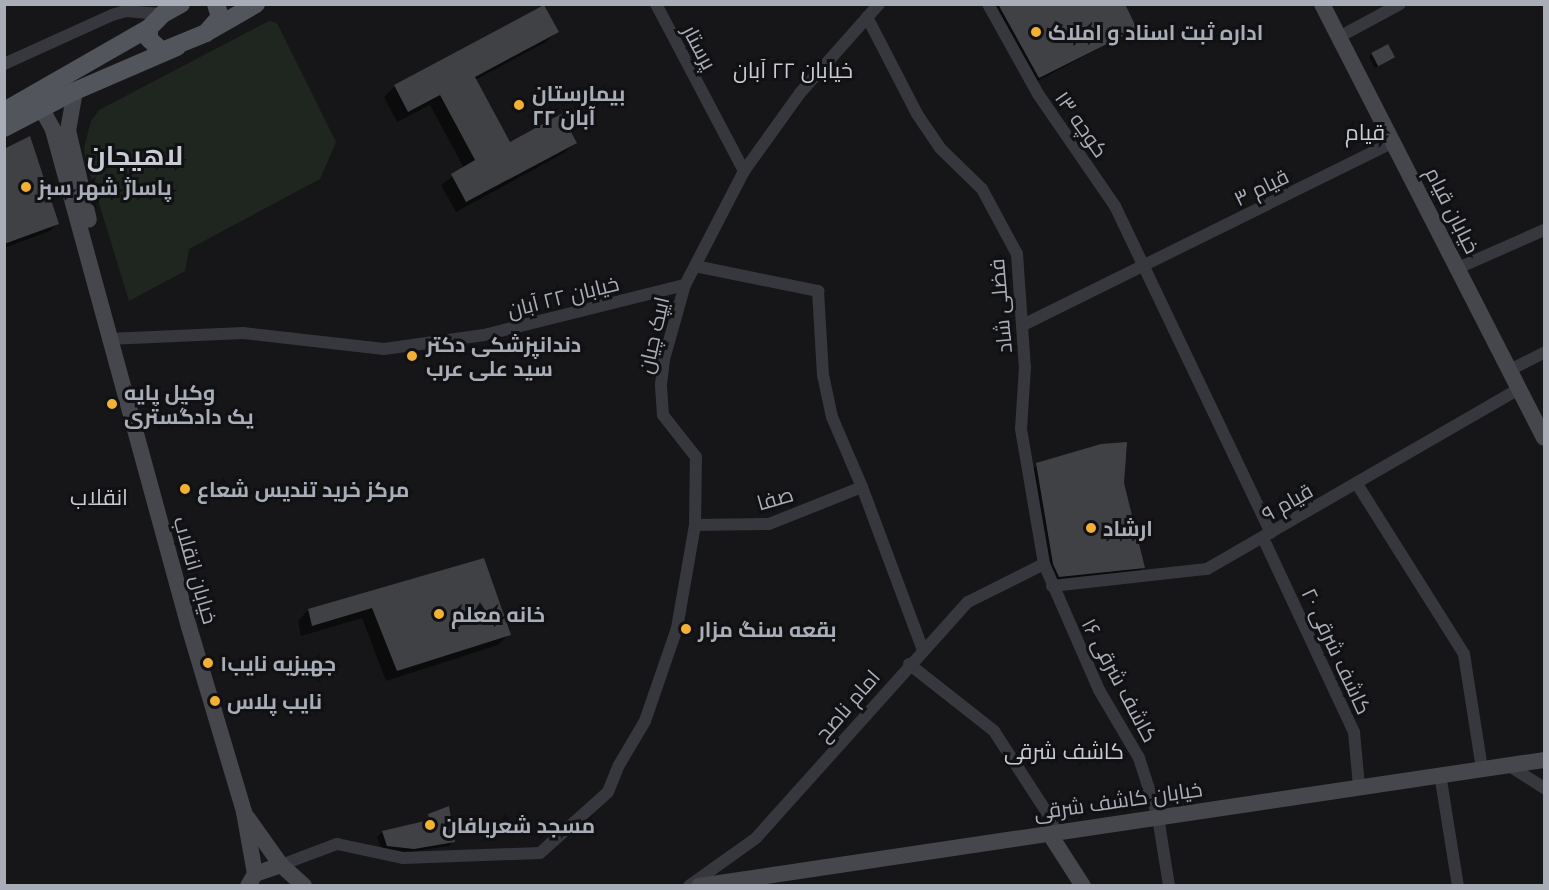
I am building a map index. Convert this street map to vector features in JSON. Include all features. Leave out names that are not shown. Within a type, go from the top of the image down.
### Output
[{"type":"main road","points":[[207,33],[220,17],[216,4]]},
{"type":"main road","points":[[4,111],[75,91],[177,48],[256,4]]},
{"type":"main road","name":"خیابان قیام","points":[[1322,4],[1545,437]]},
{"type":"main road","points":[[4,128],[37,102],[149,28],[173,8]]},
{"type":"main road","points":[[149,28],[149,39],[154,46],[162,51],[177,48]]},
{"type":"main road","name":"خیابان انقلاب","points":[[75,91],[68,130],[111,316],[108,339]]},
{"type":"main road","name":"خیابان انقلاب","points":[[37,102],[53,130],[108,339],[244,812]]},
{"type":"main road","name":"خیابان کاشف شرقی","points":[[699,885],[1545,760]]},
{"type":"main road","points":[[244,812],[252,880],[281,865]]},
{"type":"main road","points":[[244,812],[281,865],[304,885]]},
{"type":"main road","points":[[1061,831],[1066,858],[1083,885]]},
{"type":"main road","points":[[1061,831],[1066,858]]},
{"type":"street","name":"پرستار","points":[[656,4],[744,171]]},
{"type":"street","points":[[685,285],[744,171],[800,93],[879,4]]},
{"type":"street","name":"کوچه ۱۳","points":[[988,4],[1038,94],[1115,206],[1145,266],[1267,536]]},
{"type":"street","points":[[1339,37],[1400,4]]},
{"type":"street","points":[[4,64],[126,10],[173,8]]},
{"type":"street","name":"فضلی شاد","points":[[867,17],[917,114],[940,148],[982,189],[1014,247],[1023,325],[1021,429],[1044,564]]},
{"type":"street","name":"قیام ۳","points":[[1023,325],[1393,142]]},
{"type":"street","points":[[1458,268],[1545,230]]},
{"type":"street","points":[[694,267],[818,291],[823,375],[832,417],[862,487],[922,650]]},
{"type":"street","name":"خیابان ۲۲ آبان","points":[[108,339],[243,333],[384,349],[484,335],[685,285]]},
{"type":"street","name":"ایپک چیان","points":[[281,865],[337,844],[403,858],[540,853],[608,792],[619,765],[645,721],[677,628],[695,525],[696,457],[663,415],[661,384],[664,359],[685,285]]},
{"type":"street","points":[[1510,370],[1545,353]]},
{"type":"street","name":"قیام ۹","points":[[1052,586],[1208,569],[1520,388]]},
{"type":"street","points":[[1357,484],[1464,654],[1482,769]]},
{"type":"street","name":"صفا","points":[[695,525],[769,524],[862,487]]},
{"type":"street","name":"کاشف شرقی ۲۰","points":[[1267,536],[1354,732],[1359,786]]},
{"type":"street","name":"کاشف شرقی ۱۶","points":[[1044,564],[1099,690],[1139,758],[1158,816],[1169,884]]},
{"type":"street","name":"امام ناصح","points":[[689,885],[756,838],[909,664],[968,602],[1044,564]]},
{"type":"street","points":[[909,664],[994,731],[1061,831]]},
{"type":"street","points":[[1508,765],[1545,788]]},
{"type":"street","points":[[1440,774],[1458,885]]},
{"type":"shaded area","points":[[269,21],[277,23],[336,142],[320,179],[189,249],[185,271],[129,301],[86,161],[84,148],[91,121],[99,110]]},
{"type":"building","points":[[998,4],[1125,4],[1137,29],[1039,78]]},
{"type":"building","points":[[544,5],[559,32],[475,77],[510,142],[561,114],[577,143],[466,202],[451,174],[475,160],[440,95],[408,112],[394,85]]},
{"type":"building","points":[[1388,44],[1395,57],[1378,66],[1371,53]]},
{"type":"building","name":"پاساژ شهر سبز","points":[[30,136],[59,224],[4,244],[4,149]]},
{"type":"building","name":"ارشاد","points":[[1127,442],[1124,483],[1145,568],[1059,577],[1053,564],[1036,463],[1101,444]]},
{"type":"building","name":"خانه معلم","points":[[484,558],[511,635],[397,671],[372,608],[312,626],[308,609]]},
{"type":"building","name":"مسجد شعربافان","points":[[449,806],[455,842],[414,849],[387,846],[382,831],[429,820],[428,814]]},
{"type":"place","name":"اداره ثبت اسناد و املاک","points":[[1036,32]]},
{"type":"place","name":"بیمارستان ۲۲ آبان","points":[[519,105]]},
{"type":"place","name":"پاساژ شهر سبز","points":[[26,187]]},
{"type":"place","name":"دندانپزشکی دکتر سید علی عرب","points":[[412,356]]},
{"type":"place","name":"وکیل پایه یک دادگستری","points":[[112,404]]},
{"type":"place","name":"مرکز خرید تندیس شعاع","points":[[185,489]]},
{"type":"place","name":"ارشاد","points":[[1091,528]]},
{"type":"place","name":"خانه معلم","points":[[439,614]]},
{"type":"place","name":"بقعه سنگ مزار","points":[[686,629]]},
{"type":"place","name":"جهیزیه نایب۱","points":[[208,663]]},
{"type":"place","name":"نایب پلاس","points":[[215,701]]},
{"type":"place","name":"مسجد شعربافان","points":[[430,825]]},
{"type":"district","name":"خیابان ۲۲ آبان","points":[[793,70]]},
{"type":"district","name":"قیام","points":[[1365,132]]},
{"type":"district","name":"لاهیجان","points":[[135,155]]},
{"type":"district","name":"انقلاب","points":[[99,497]]},
{"type":"district","name":"کاشف شرقی","points":[[1064,751]]}]
